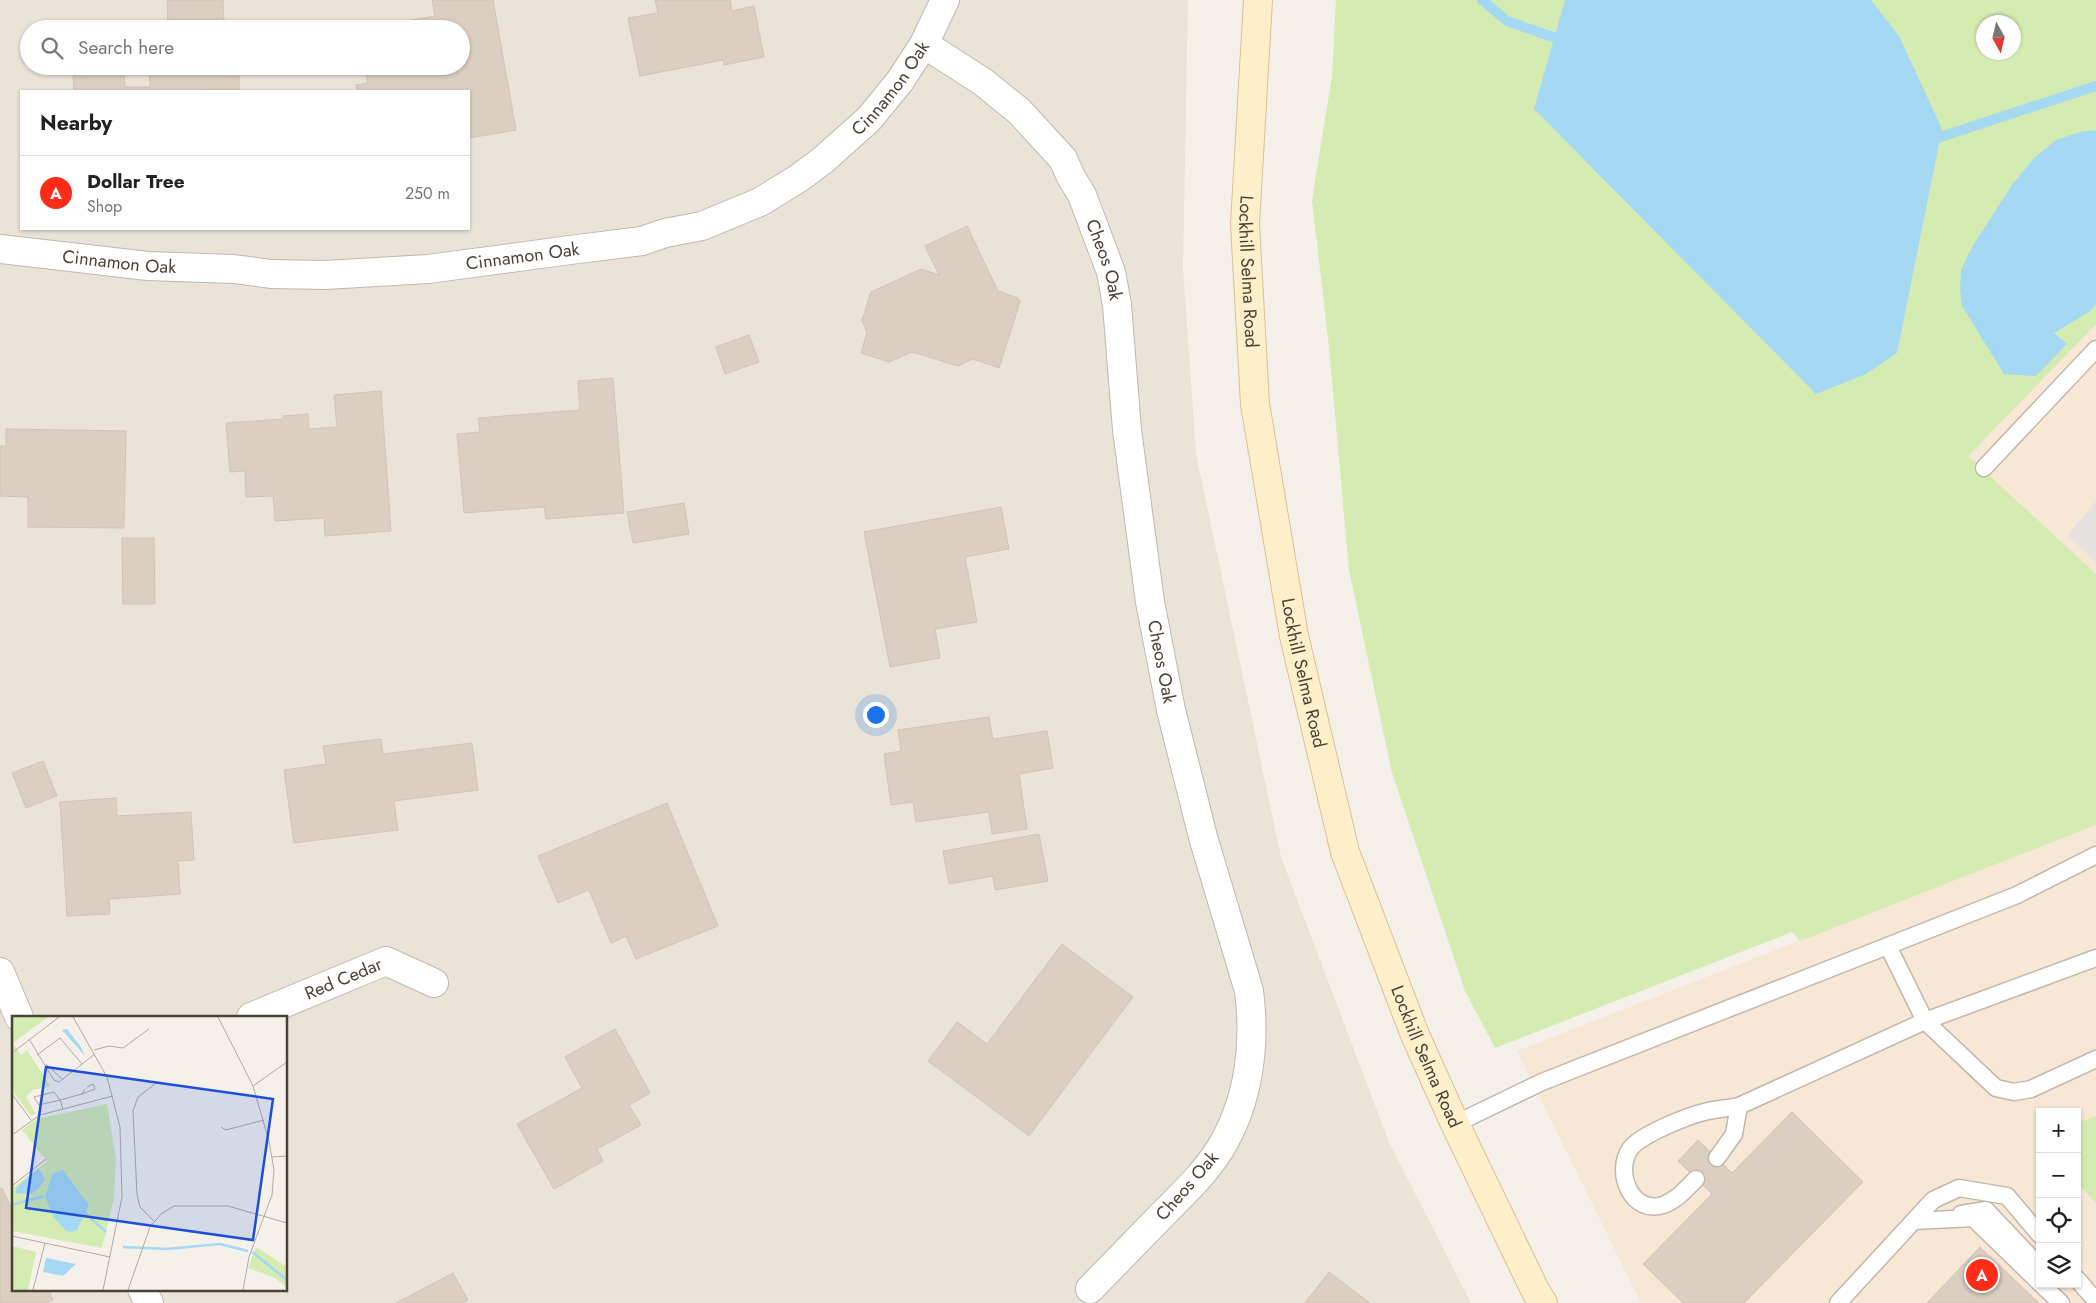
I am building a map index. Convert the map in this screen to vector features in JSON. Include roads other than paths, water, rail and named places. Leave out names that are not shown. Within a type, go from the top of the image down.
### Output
[{"type":"main road","name":"Lockhill Selma Road","points":[[1258,0],[1245,224],[1255,404],[1294,636],[1346,852],[1415,1035],[1455,1124],[1543,1303]]},
{"type":"street","name":"Cinnamon Oak","points":[[0,249],[148,266],[234,270],[271,274],[325,275],[428,269],[642,241],[664,233],[702,226],[760,202],[799,178],[823,160],[869,119],[900,81],[924,44],[945,0]]},
{"type":"street","name":"Cheos Oak","points":[[924,44],[983,82],[1019,111],[1063,158],[1071,177],[1082,195],[1111,272],[1117,305],[1128,430],[1150,602],[1171,710],[1203,837],[1249,990],[1252,1016],[1250,1065],[1242,1097],[1221,1148],[1202,1174],[1090,1288]]},
{"type":"street","name":"Red Cedar","points":[[253,1016],[386,961],[434,983]]},
{"type":"street","points":[[0,972],[19,1016]]},
{"type":"street","points":[[143,1290],[150,1303]]},
{"type":"lane","points":[[1984,468],[2096,348]]},
{"type":"lane","points":[[1455,1124],[1542,1082],[2017,895],[2096,855]]},
{"type":"lane","points":[[1888,946],[1925,1021],[1996,1088],[2014,1092],[2031,1089],[2096,1059]]},
{"type":"lane","points":[[1696,1178],[1677,1198],[1663,1205],[1649,1207],[1635,1199],[1625,1185],[1623,1167],[1630,1149],[1652,1132],[1707,1111],[1739,1106],[1925,1021],[2096,958]]},
{"type":"lane","points":[[1717,1158],[1734,1134],[1739,1106]]},
{"type":"lane","points":[[1838,1303],[1933,1200],[1960,1188],[2007,1196],[2036,1229]]},
{"type":"lane","points":[[1914,1221],[1986,1210],[2036,1263]]},
{"type":"lane","points":[[1914,1221],[1973,1218],[2036,1278]]},
{"type":"lane","points":[[2081,1284],[2096,1301]]},
{"type":"lane","points":[[2046,1288],[2061,1303]]},
{"type":"lane","points":[[2060,1288],[2074,1303]]},
{"type":"water","points":[[1565,0],[1871,0],[1899,36],[1942,129],[1897,353],[1866,374],[1816,394],[1534,109]]},
{"type":"water","points":[[2096,130],[2096,304],[2089,312],[2054,333],[2067,344],[2036,376],[2004,374],[1962,306],[1961,270],[1972,247],[2012,185],[2033,159],[2056,140],[2080,132]]},
{"type":"waterway","points":[[1482,0],[1507,21],[1567,42]]},
{"type":"waterway","points":[[1928,141],[2096,86]]},
{"type":"place","name":"Dollar Tree","points":[[1982,1275]]}]
